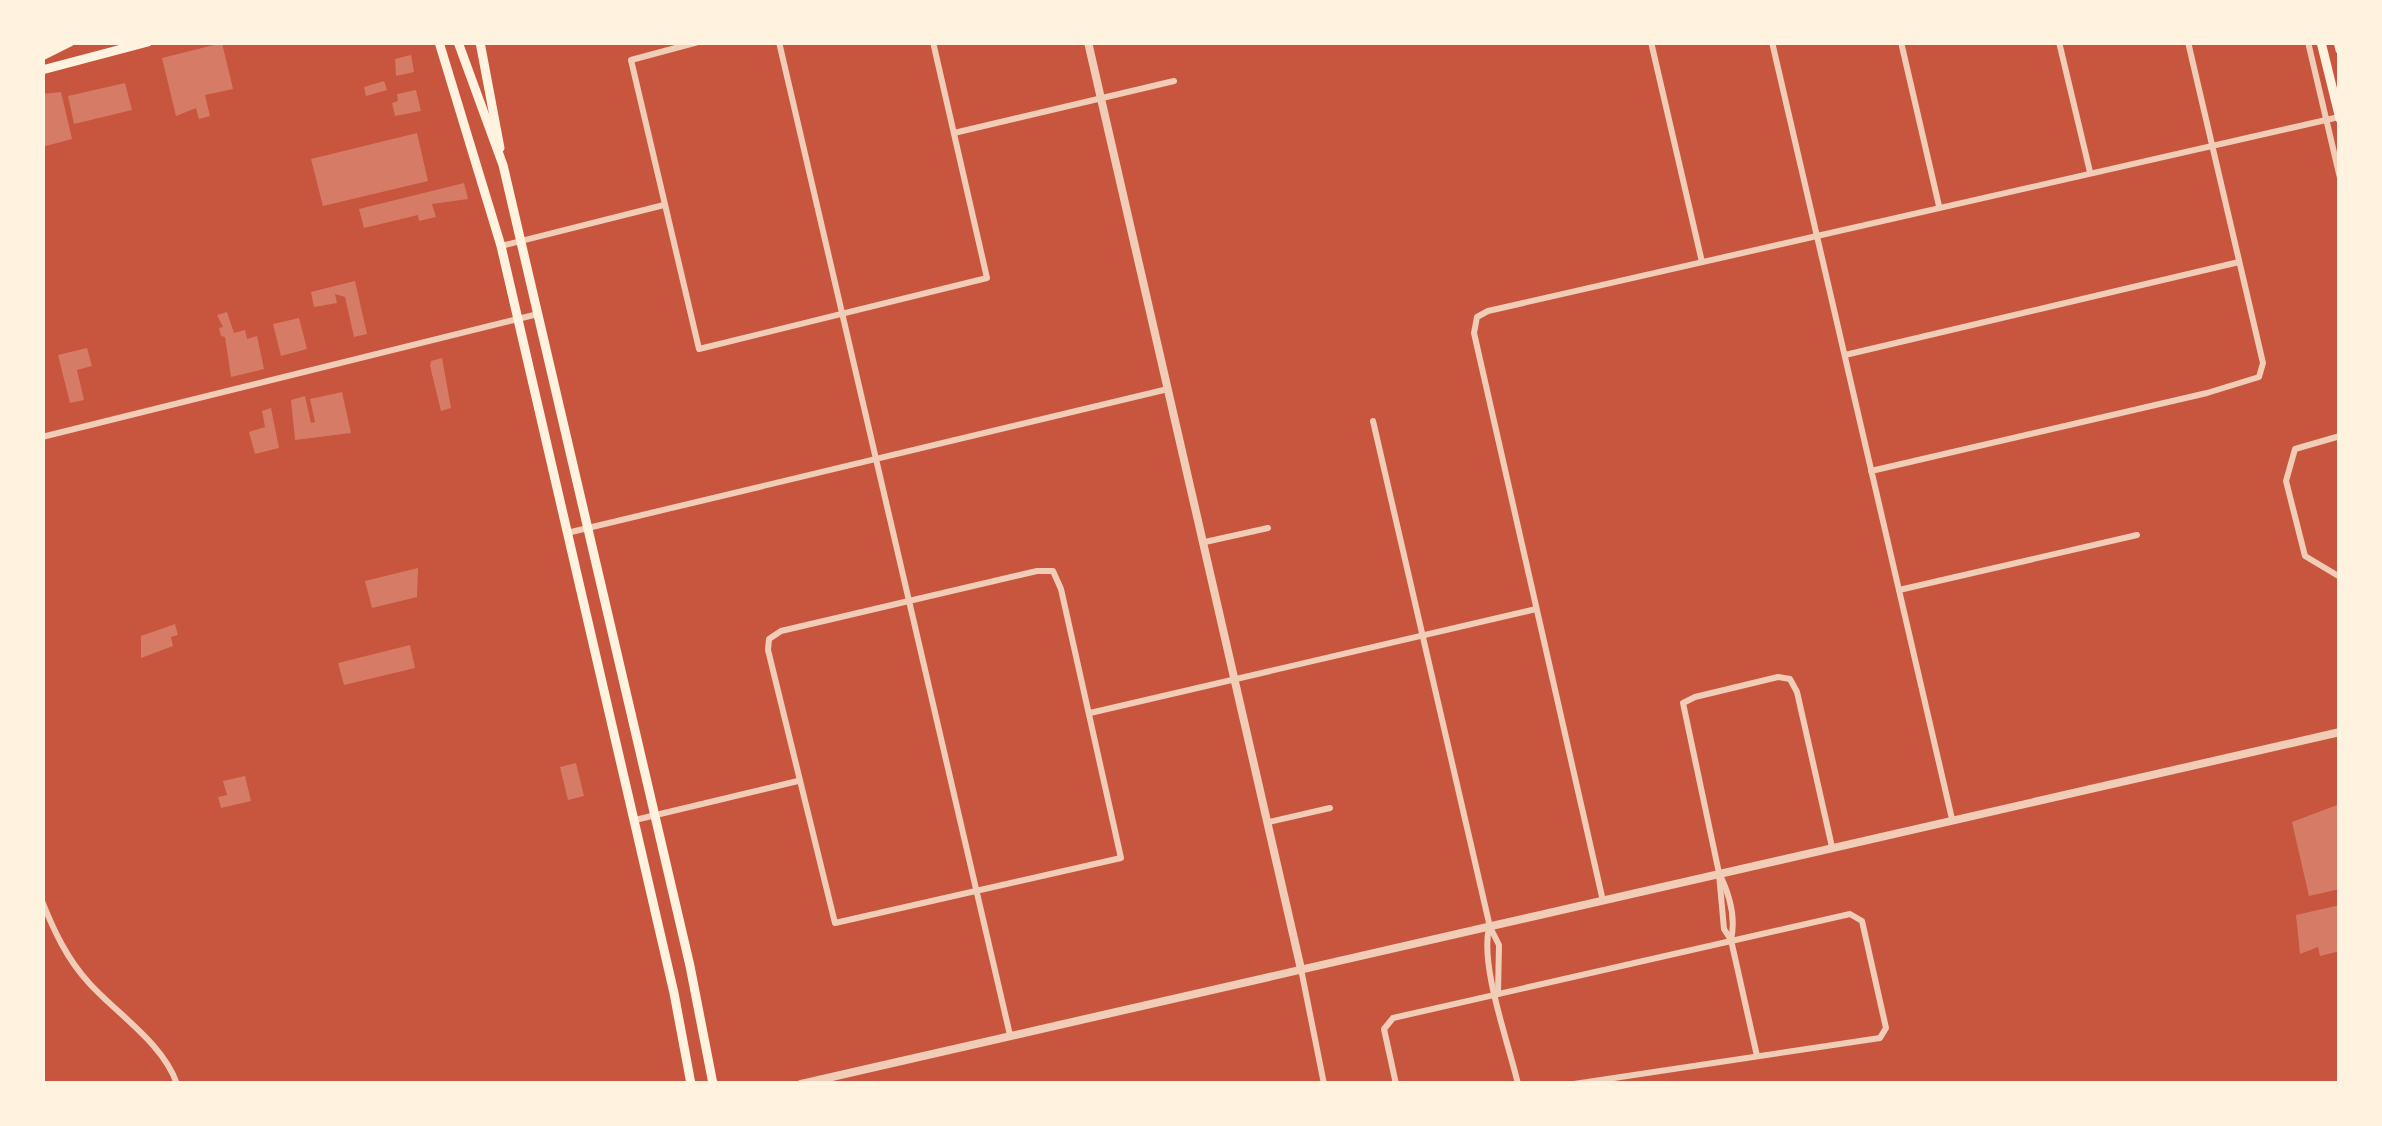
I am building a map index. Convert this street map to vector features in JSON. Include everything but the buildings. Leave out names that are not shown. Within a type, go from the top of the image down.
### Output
[{"type":"main road","points":[[42,48],[66,42]]},
{"type":"main road","points":[[42,56],[66,42]]},
{"type":"main road","points":[[42,70],[148,42]]},
{"type":"main road","points":[[439,42],[501,246],[691,1084]]},
{"type":"main road","points":[[458,42],[503,165]]},
{"type":"main road","points":[[480,42],[503,165],[655,815],[713,1084]]},
{"type":"main road","points":[[2322,42],[2339,118]]},
{"type":"main road","points":[[2338,42],[2340,50]]},
{"type":"street","points":[[698,42],[631,60],[699,349],[987,278],[934,42]]},
{"type":"street","points":[[779,42],[1010,1035]]},
{"type":"street","points":[[1088,42],[1269,822],[1324,1084]]},
{"type":"street","points":[[1651,42],[1702,262]]},
{"type":"street","points":[[1772,42],[1952,819]]},
{"type":"street","points":[[1902,42],[1939,206]]},
{"type":"street","points":[[2059,42],[2090,172]]},
{"type":"street","points":[[1871,470],[2260,377],[2262,364],[2188,42]]},
{"type":"street","points":[[2308,42],[2340,178]]},
{"type":"street","points":[[954,133],[1174,81]]},
{"type":"street","points":[[1603,901],[1474,333],[1477,318],[1488,310],[2339,118]]},
{"type":"street","points":[[501,246],[664,205]]},
{"type":"street","points":[[1845,356],[2239,262]]},
{"type":"street","points":[[42,437],[538,314]]},
{"type":"street","points":[[567,533],[1168,389]]},
{"type":"street","points":[[1372,421],[1490,927],[1499,945],[1498,995]]},
{"type":"street","points":[[2340,436],[2303,444],[2288,459],[2286,481],[2302,550],[2310,560],[2340,577]]},
{"type":"street","points":[[1205,542],[1268,528]]},
{"type":"street","points":[[1899,590],[2137,535]]},
{"type":"street","points":[[1037,571],[1053,571],[1090,713],[1121,858],[978,894],[835,923],[798,781],[768,650],[769,639],[781,630],[909,600],[1037,571]]},
{"type":"street","points":[[1090,713],[1536,609]]},
{"type":"street","points":[[1731,940],[1733,921],[1683,704],[1694,696],[1778,677],[1790,679],[1832,847]]},
{"type":"street","points":[[801,1084],[2340,732]]},
{"type":"street","points":[[634,820],[798,781]]},
{"type":"street","points":[[1269,822],[1330,808]]},
{"type":"street","points":[[1719,873],[1722,923],[1731,940],[1757,1056]]},
{"type":"street","points":[[42,901],[58,940],[76,967],[164,1059],[176,1084]]},
{"type":"street","points":[[1396,1084],[1384,1030],[1387,1022],[1731,940],[1858,916],[1885,1034],[1574,1084]]},
{"type":"street","points":[[1722,923],[1733,921]]},
{"type":"street","points":[[1490,927],[1484,947],[1487,966],[1498,995],[1518,1084]]},
{"type":"street","points":[[1487,966],[1498,965]]}]
